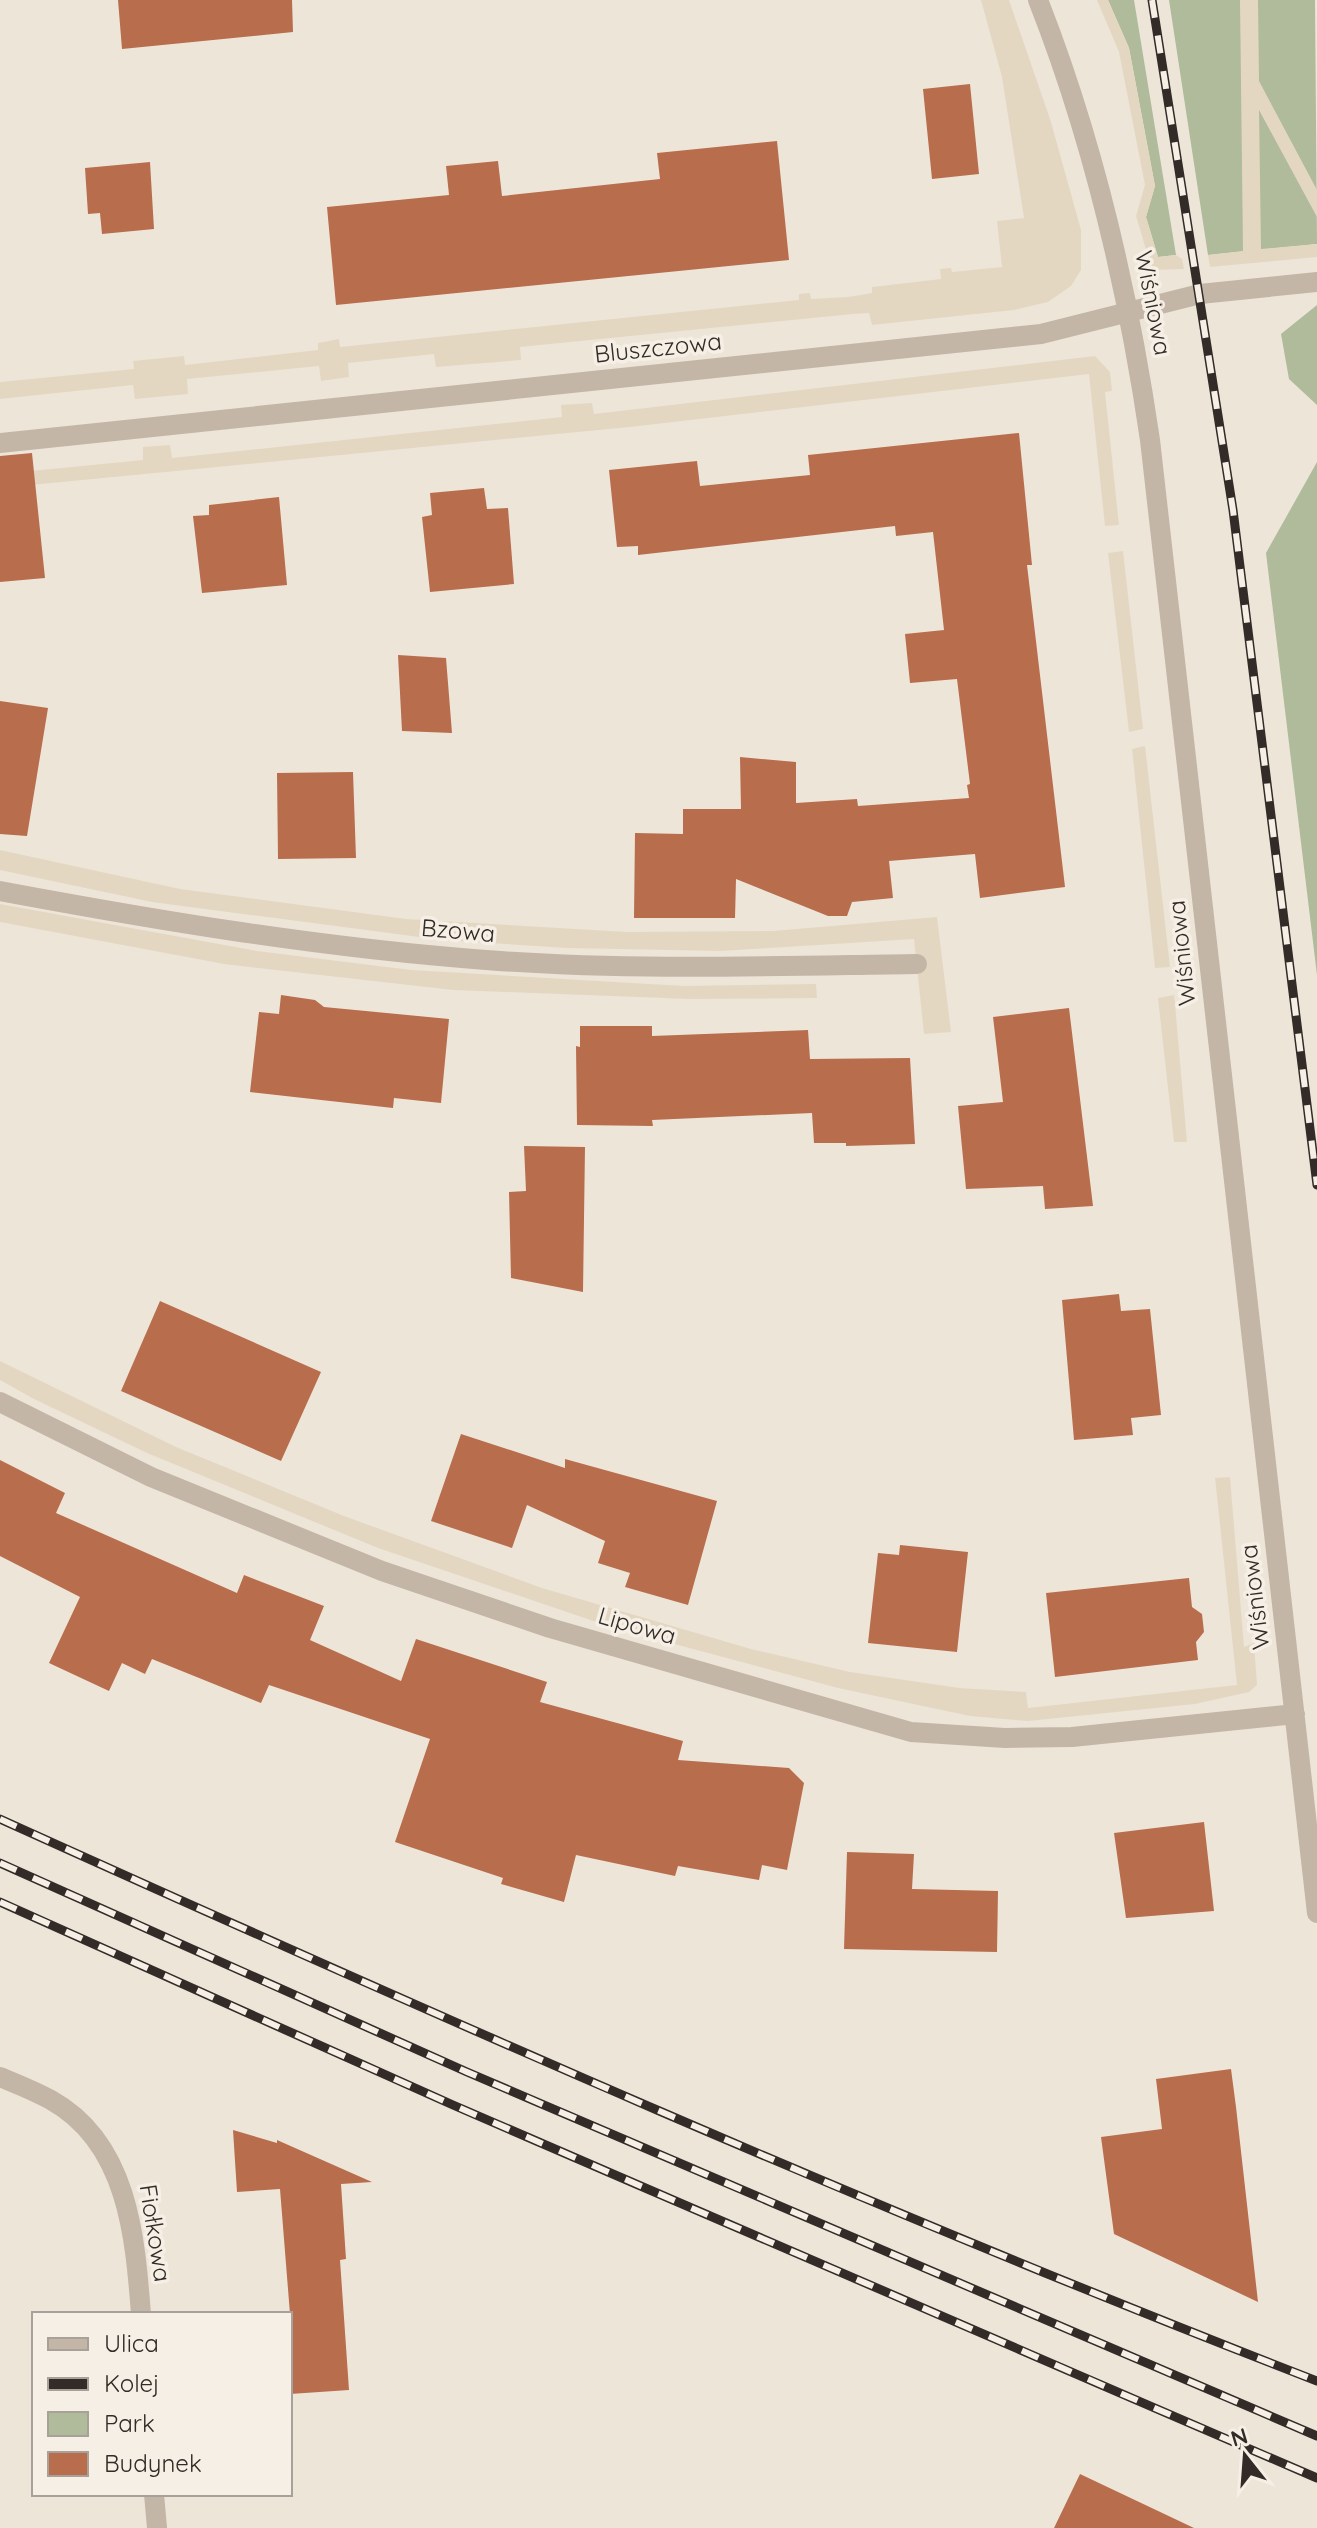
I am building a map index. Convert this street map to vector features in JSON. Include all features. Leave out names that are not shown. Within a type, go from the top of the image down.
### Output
[{"type":"street","name":"Wiśniowa","points":[[1038,0],[1092,158],[1128,311],[1152,455],[1317,1913]]},
{"type":"street","name":"Bluszczowa","points":[[0,443],[1041,334],[1200,294],[1317,282]]},
{"type":"street","name":"Bzowa","points":[[0,891],[157,920],[335,946],[489,960],[679,967],[917,964]]},
{"type":"street","name":"Lipowa","points":[[0,1402],[151,1477],[382,1571],[550,1628],[911,1732],[1005,1738],[1072,1737],[1295,1714]]},
{"type":"street","name":"Fiołkowa","points":[[0,2077],[53,2101],[98,2140],[120,2177],[137,2258],[141,2312]]},
{"type":"street","points":[[154,2496],[157,2528]]},
{"type":"green space","points":[[1108,0],[1134,0],[1176,255],[1158,257],[1146,217],[1155,186],[1129,48]]},
{"type":"green space","points":[[1169,0],[1315,0],[1317,244],[1208,255]]},
{"type":"green space","points":[[1317,305],[1317,405],[1289,379],[1281,334]]},
{"type":"green space","points":[[1317,462],[1317,975],[1266,553]]},
{"type":"shaded area","points":[[981,0],[1009,0],[1051,122],[1081,230],[1081,270],[1071,286],[1048,302],[1014,310],[872,325],[869,313],[853,314],[520,347],[521,360],[436,367],[434,354],[348,363],[349,377],[321,381],[319,366],[187,379],[188,394],[135,399],[133,385],[0,399],[0,382],[134,369],[133,361],[184,356],[185,365],[318,350],[318,343],[339,339],[340,347],[799,300],[799,294],[810,293],[811,299],[848,297],[872,293],[872,287],[941,279],[940,269],[951,268],[952,272],[1002,267],[997,221],[1024,218],[1002,77]]},
{"type":"shaded area","points":[[1097,0],[1108,0],[1129,48],[1155,186],[1146,217],[1158,257],[1176,255],[1182,259],[1184,269],[1152,270],[1136,216],[1145,185],[1119,52]]},
{"type":"shaded area","points":[[1240,0],[1258,0],[1259,81],[1317,190],[1317,217],[1259,110],[1261,249],[1317,244],[1317,257],[1210,267],[1208,255],[1243,251]]},
{"type":"shaded area","points":[[1095,356],[1110,372],[1112,391],[1105,392],[1119,525],[1105,526],[1089,374],[630,427],[0,488],[0,474],[143,460],[143,447],[170,445],[172,458],[562,417],[561,405],[592,403],[594,414]]},
{"type":"shaded area","points":[[1123,551],[1143,729],[1129,732],[1108,553]]},
{"type":"shaded area","points":[[1145,746],[1170,967],[1155,968],[1132,749]]},
{"type":"shaded area","points":[[0,850],[180,889],[406,919],[628,932],[773,931],[937,917],[951,1032],[924,1034],[914,939],[721,951],[567,948],[442,940],[152,902],[0,870]]},
{"type":"shaded area","points":[[0,904],[257,951],[411,970],[684,986],[816,984],[817,998],[689,999],[453,990],[224,964],[0,922]]},
{"type":"shaded area","points":[[1174,995],[1187,1142],[1174,1142],[1158,998]]},
{"type":"shaded area","points":[[0,1361],[176,1447],[344,1516],[542,1588],[751,1649],[850,1672],[960,1688],[1026,1692],[1028,1708],[1237,1685],[1215,1478],[1230,1477],[1244,1647],[1254,1643],[1257,1685],[1249,1692],[1195,1704],[1028,1721],[970,1716],[838,1688],[611,1627],[378,1548],[147,1453],[34,1399],[0,1380]]},
{"type":"building","points":[[118,0],[292,0],[293,32],[122,49]]},
{"type":"building","points":[[970,84],[979,174],[932,179],[923,89]]},
{"type":"building","points":[[777,141],[789,260],[336,305],[327,207],[449,195],[446,166],[498,161],[502,196],[660,179],[657,153]]},
{"type":"building","points":[[150,162],[154,229],[102,234],[100,213],[88,214],[85,168]]},
{"type":"building","points":[[1019,433],[1032,565],[1027,565],[1065,887],[980,898],[975,854],[889,861],[893,898],[852,902],[847,916],[828,916],[736,879],[735,918],[634,918],[635,833],[683,834],[683,809],[741,809],[740,757],[796,762],[796,803],[857,799],[858,806],[969,798],[967,785],[970,784],[957,679],[910,683],[905,634],[944,630],[933,532],[896,536],[895,526],[638,555],[638,546],[617,547],[609,470],[697,461],[700,486],[810,475],[808,455]]},
{"type":"building","points":[[32,453],[45,578],[0,582],[0,456]]},
{"type":"building","points":[[484,488],[487,509],[508,508],[514,584],[430,592],[422,517],[432,515],[430,493]]},
{"type":"building","points":[[279,497],[287,585],[202,593],[193,516],[209,515],[209,505]]},
{"type":"building","points":[[398,655],[446,658],[452,733],[402,731]]},
{"type":"building","points":[[0,701],[48,708],[27,836],[0,834]]},
{"type":"building","points":[[353,772],[356,858],[278,859],[277,773]]},
{"type":"building","points":[[281,995],[315,1000],[324,1007],[449,1019],[441,1103],[394,1098],[393,1108],[250,1092],[259,1012],[279,1014]]},
{"type":"building","points":[[1069,1008],[1093,1206],[1045,1209],[1043,1186],[966,1189],[958,1106],[1003,1102],[993,1017]]},
{"type":"building","points":[[580,1026],[652,1026],[652,1036],[808,1030],[810,1059],[910,1058],[915,1144],[846,1146],[846,1143],[814,1143],[812,1113],[652,1120],[653,1126],[577,1125],[576,1046],[580,1047]]},
{"type":"building","points":[[524,1146],[585,1147],[583,1292],[511,1278],[509,1192],[526,1191]]},
{"type":"building","points":[[1119,1294],[1121,1311],[1150,1309],[1161,1415],[1131,1418],[1133,1435],[1074,1440],[1062,1300]]},
{"type":"building","points":[[160,1301],[321,1372],[281,1461],[121,1391]]},
{"type":"building","points":[[461,1434],[565,1468],[565,1459],[717,1501],[688,1605],[625,1587],[630,1573],[598,1563],[605,1541],[527,1505],[512,1548],[431,1521]]},
{"type":"building","points":[[0,1460],[65,1493],[56,1513],[237,1593],[244,1575],[324,1606],[310,1640],[401,1681],[416,1639],[547,1682],[540,1702],[683,1741],[678,1760],[789,1768],[804,1783],[787,1870],[762,1865],[759,1880],[678,1866],[675,1876],[576,1855],[564,1902],[501,1884],[503,1878],[395,1842],[430,1739],[269,1685],[261,1703],[152,1659],[145,1674],[122,1663],[109,1691],[49,1663],[80,1597],[0,1556]]},
{"type":"building","points":[[900,1545],[968,1552],[957,1652],[868,1643],[878,1553],[899,1555]]},
{"type":"building","points":[[1189,1578],[1192,1607],[1202,1614],[1204,1632],[1196,1642],[1198,1660],[1055,1677],[1046,1593]]},
{"type":"building","points":[[1204,1822],[1214,1911],[1126,1918],[1114,1833]]},
{"type":"building","points":[[847,1852],[914,1854],[912,1889],[998,1891],[997,1952],[844,1949]]},
{"type":"building","points":[[1231,2069],[1258,2302],[1114,2234],[1101,2137],[1162,2129],[1156,2079]]},
{"type":"building","points":[[233,2130],[277,2143],[277,2140],[372,2182],[341,2184],[346,2259],[340,2260],[349,2390],[292,2394],[292,2312],[280,2189],[237,2192]]},
{"type":"building","points":[[1080,2474],[1194,2528],[1054,2528]]},
{"type":"railway","points":[[1152,0],[1233,510],[1317,1185]]},
{"type":"railway","points":[[0,1819],[819,2179],[1150,2316],[1317,2381]]},
{"type":"railway","points":[[0,1863],[467,2072],[1317,2436]]},
{"type":"railway","points":[[0,1902],[453,2105],[1317,2478]]}]
